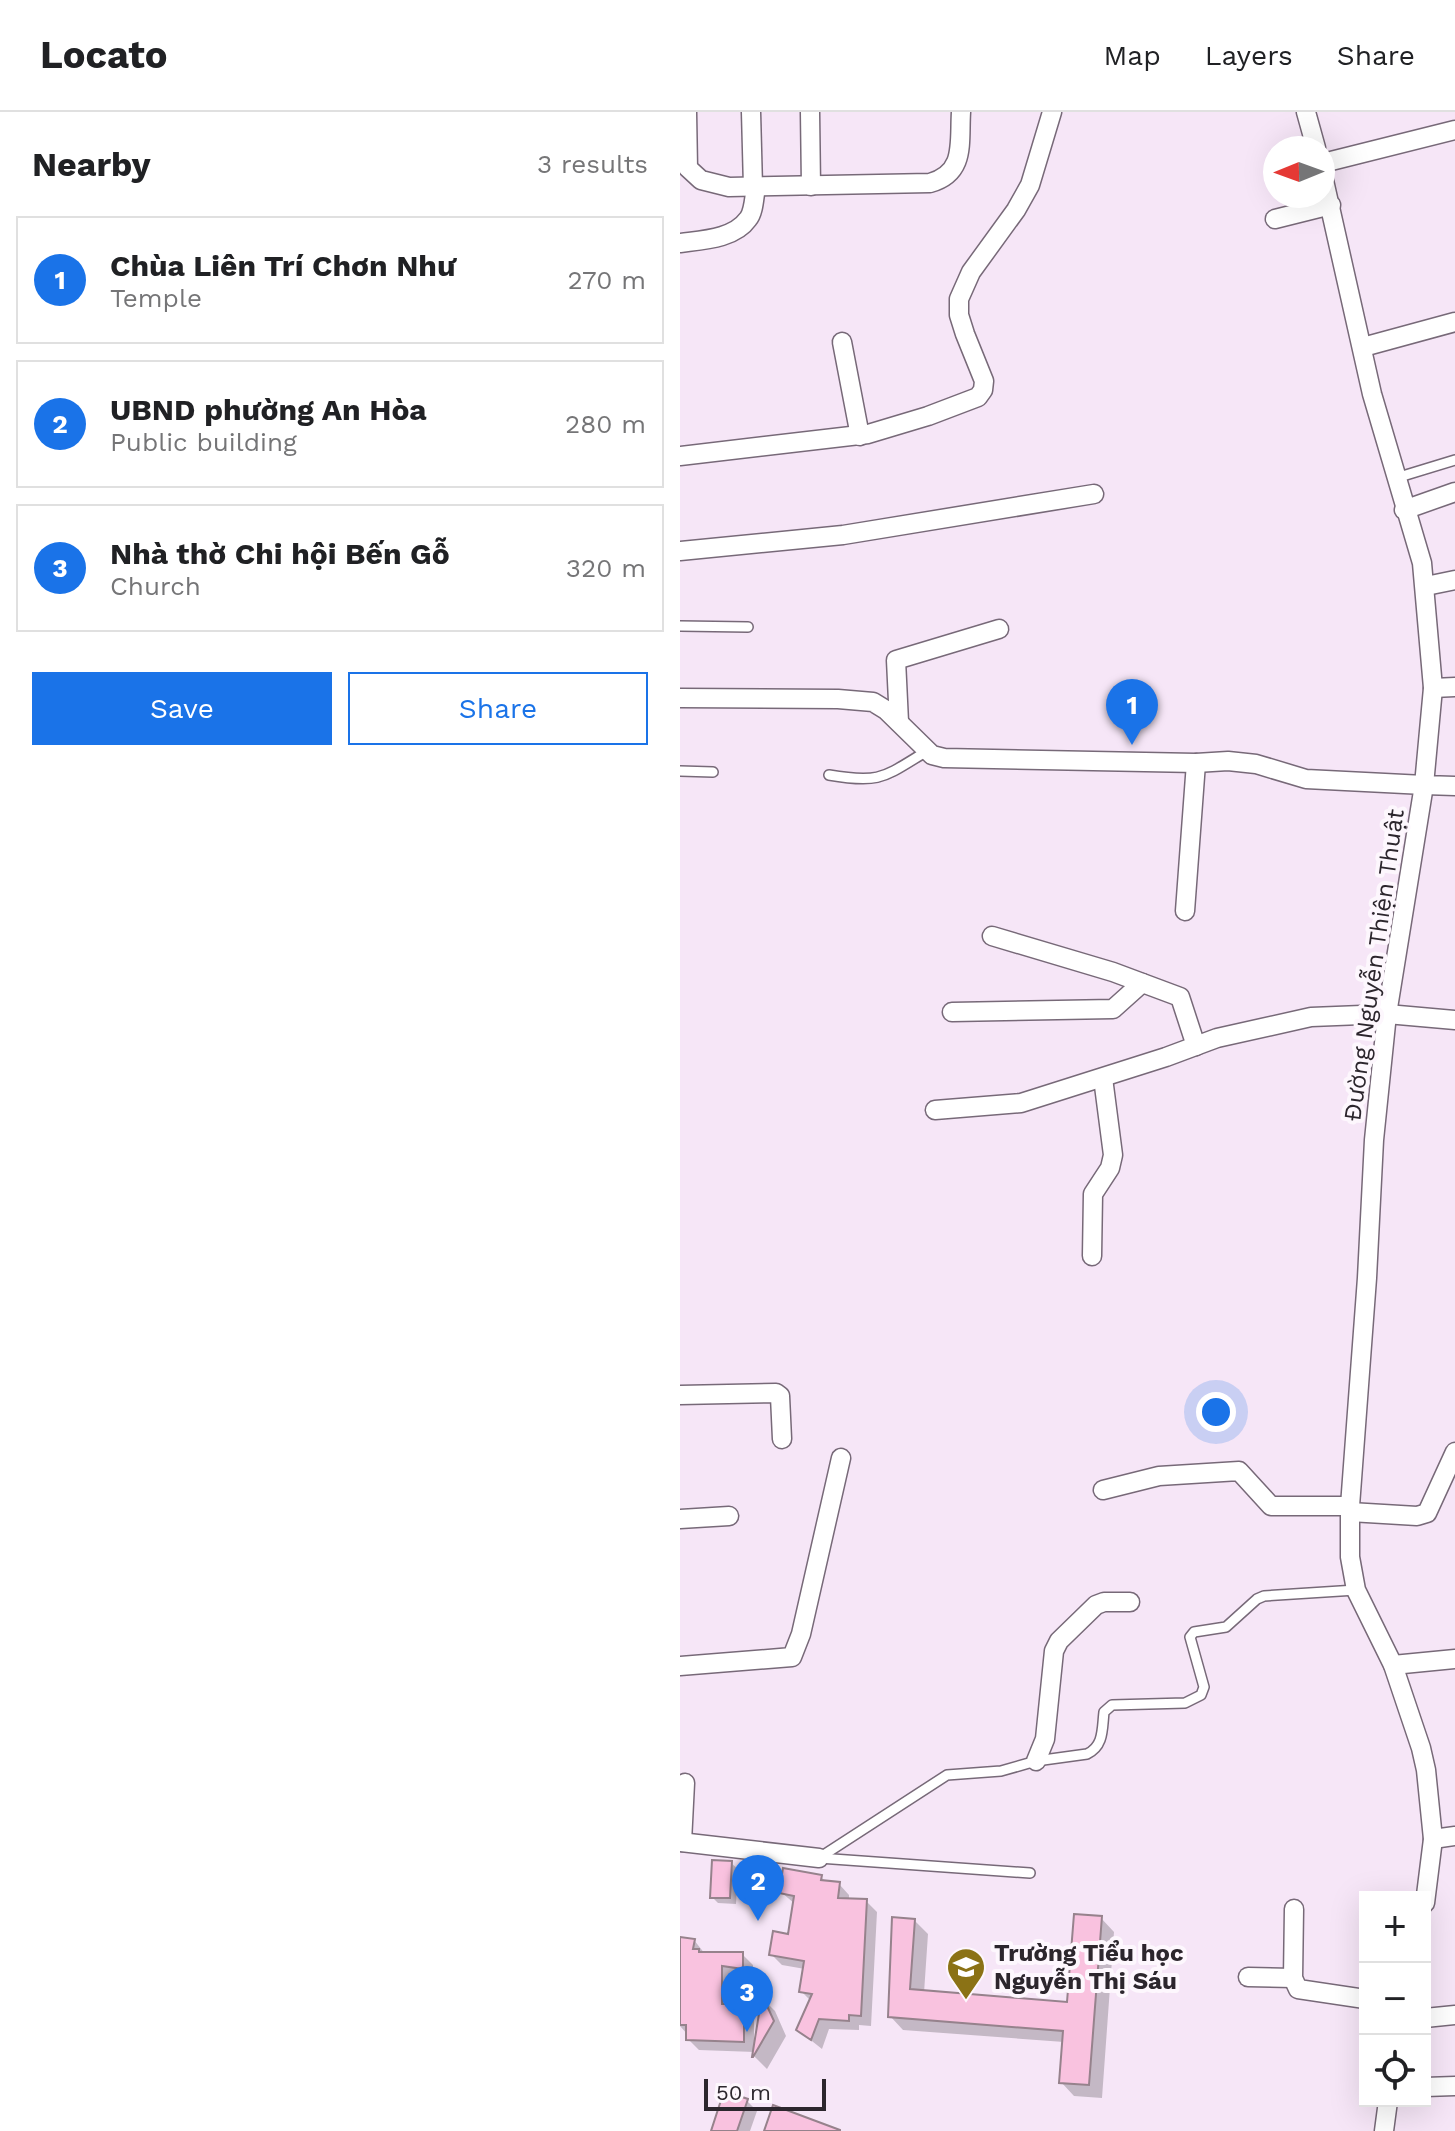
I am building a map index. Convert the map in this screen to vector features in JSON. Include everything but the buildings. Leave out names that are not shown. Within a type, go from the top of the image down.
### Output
[{"type":"street","points":[[687,112],[688,168],[693,174],[711,184],[754,187],[930,183],[942,179],[952,172],[957,157],[961,112]]},
{"type":"street","points":[[680,243],[723,236],[738,229],[750,218],[754,187],[751,112]]},
{"type":"street","points":[[810,112],[811,186]]},
{"type":"street","points":[[680,456],[860,436],[978,397],[984,381],[959,315],[959,299],[971,272],[1016,210],[1030,185],[1052,112]]},
{"type":"street","points":[[1306,112],[1313,136]]},
{"type":"street","points":[[1335,160],[1455,130]]},
{"type":"street","points":[[1275,219],[1319,208]]},
{"type":"street","points":[[1332,208],[1372,394],[1426,586],[1433,688],[1424,785],[1455,786]]},
{"type":"street","points":[[1363,347],[1455,322]]},
{"type":"street","points":[[842,342],[860,436]]},
{"type":"street","points":[[1404,510],[1455,492]]},
{"type":"street","points":[[680,551],[843,535],[1094,494]]},
{"type":"street","points":[[1426,586],[1455,580]]},
{"type":"street","points":[[899,722],[896,660],[999,629]]},
{"type":"street","points":[[1433,688],[1455,687]]},
{"type":"street","points":[[680,698],[858,699],[873,702],[899,722],[927,751]]},
{"type":"street","name":"Đường Nguyễn Thiện Thuật","points":[[927,751],[957,760],[1228,761],[1256,764],[1306,779],[1424,785],[1387,1014],[1374,1140],[1350,1509],[1350,1557],[1356,1590],[1393,1665],[1421,1748],[1433,1839],[1426,1891]]},
{"type":"street","points":[[1185,911],[1196,763]]},
{"type":"street","points":[[992,936],[1180,997],[1196,1046]]},
{"type":"street","points":[[952,1012],[1113,1009],[1142,983]]},
{"type":"street","points":[[935,1110],[1021,1103],[1217,1038],[1311,1017],[1387,1014],[1455,1020]]},
{"type":"street","points":[[1092,1256],[1093,1194],[1110,1168],[1113,1155],[1103,1078]]},
{"type":"street","points":[[680,1395],[776,1393],[780,1396],[782,1439]]},
{"type":"street","points":[[1103,1490],[1159,1476],[1239,1471],[1271,1506],[1350,1509],[1417,1516],[1427,1513],[1455,1452]]},
{"type":"street","points":[[680,1666],[792,1657],[801,1634],[841,1458]]},
{"type":"street","points":[[680,1519],[729,1516]]},
{"type":"street","points":[[1036,1761],[1045,1739],[1056,1645],[1096,1605],[1130,1602]]},
{"type":"street","points":[[1393,1665],[1455,1659]]},
{"type":"street","points":[[685,1783],[681,1842],[819,1858]]},
{"type":"street","points":[[1433,1839],[1455,1836]]},
{"type":"street","points":[[1294,1909],[1293,1978],[1301,1991],[1359,1998]]},
{"type":"street","points":[[1248,1977],[1293,1978]]},
{"type":"street","points":[[1431,2017],[1455,2015]]},
{"type":"street","points":[[1431,2087],[1455,2086]]},
{"type":"street","points":[[1384,2131],[1387,2107]]},
{"type":"lane","points":[[1396,478],[1455,460]]},
{"type":"lane","points":[[680,626],[748,627]]},
{"type":"lane","points":[[829,775],[858,780],[876,779],[927,751]]},
{"type":"lane","points":[[680,771],[713,772]]},
{"type":"lane","points":[[819,1858],[947,1775],[1001,1771],[1036,1761],[1087,1754],[1095,1750],[1100,1741],[1104,1712],[1112,1705],[1185,1703],[1201,1695],[1204,1687],[1190,1639],[1194,1632],[1226,1627],[1257,1599],[1356,1590]]},
{"type":"lane","points":[[819,1858],[1030,1873]]},
{"type":"place","name":"Chùa Liên Trí Chơn Như","points":[[1132,745]]},
{"type":"place","name":"UBND phường An Hòa","points":[[758,1921]]},
{"type":"place","name":"Trường Tiểu học Nguyễn Thị Sáu","points":[[966,2001]]},
{"type":"place","name":"Nhà thờ Chi hội Bến Gỗ","points":[[747,2032]]}]
